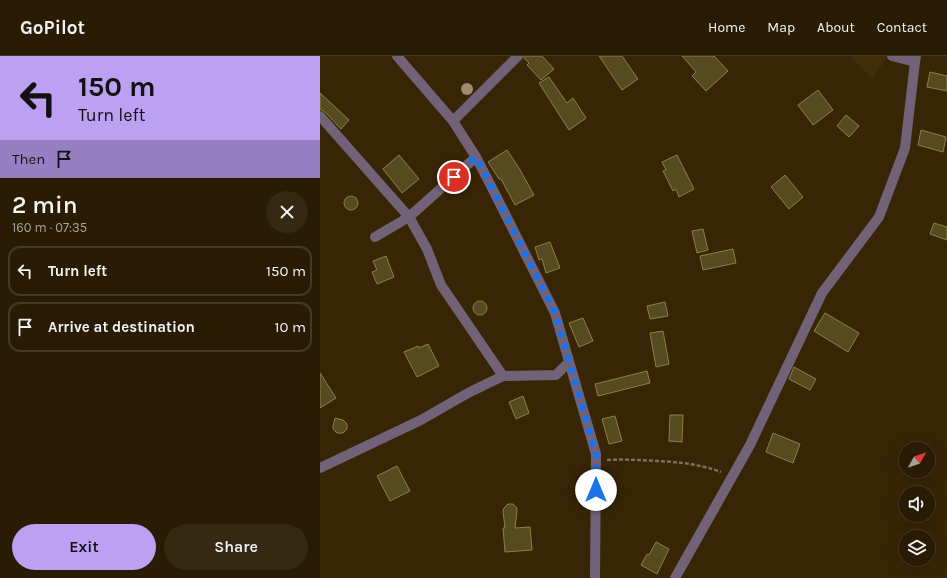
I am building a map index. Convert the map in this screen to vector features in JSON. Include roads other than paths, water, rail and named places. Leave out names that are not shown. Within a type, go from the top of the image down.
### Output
[{"type":"street","points":[[397,56],[453,121],[476,157],[555,313],[596,454],[595,578]]},
{"type":"street","points":[[453,121],[518,56]]},
{"type":"street","points":[[675,578],[750,445],[822,293],[879,217],[905,148],[916,59],[892,56]]},
{"type":"street","points":[[320,116],[409,217],[427,249],[441,285],[503,376]]},
{"type":"street","points":[[375,237],[409,217],[476,157]]},
{"type":"street","points":[[320,468],[420,420],[468,393],[503,376],[556,375],[569,362]]}]
